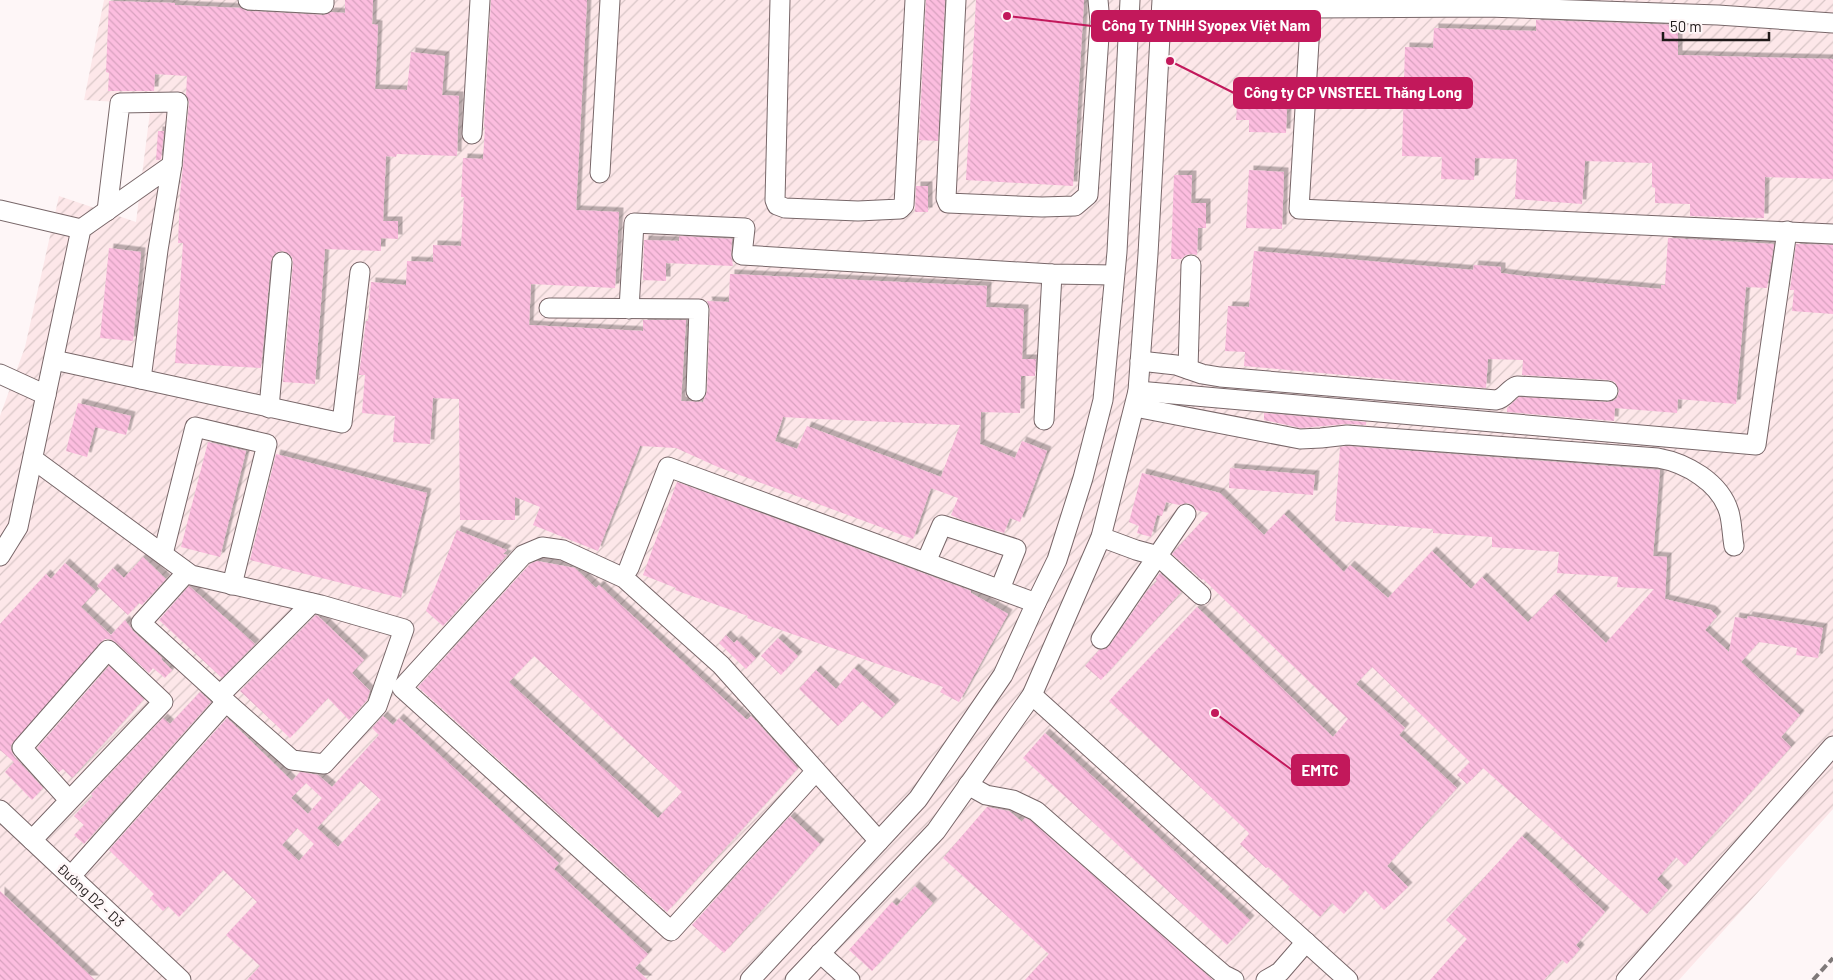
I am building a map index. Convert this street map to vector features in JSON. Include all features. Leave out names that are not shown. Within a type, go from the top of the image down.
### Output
[{"type":"street","points":[[248,0],[324,4],[324,0]]},
{"type":"street","points":[[472,134],[480,0]]},
{"type":"street","points":[[600,173],[610,0]]},
{"type":"street","points":[[780,0],[774,200],[777,206],[784,208],[858,211],[900,209],[904,205],[916,0]]},
{"type":"street","points":[[956,0],[946,198],[948,203],[1042,207],[1075,206],[1088,195],[1100,22],[1098,0]]},
{"type":"street","points":[[750,980],[918,799],[1004,675],[1057,560],[1084,478],[1103,400],[1117,252],[1130,0]]},
{"type":"street","points":[[795,980],[936,830],[1032,695],[1101,537],[1136,399],[1148,254],[1162,3],[1311,8],[1525,9],[1718,15],[1833,24]]},
{"type":"street","points":[[1311,8],[1299,209],[1833,234]]},
{"type":"street","points":[[1306,90],[1389,94]]},
{"type":"street","points":[[107,211],[120,103],[178,102],[172,165],[158,250],[141,379]]},
{"type":"street","points":[[0,556],[18,527],[81,230],[172,165]]},
{"type":"street","points":[[0,210],[81,230]]},
{"type":"street","points":[[629,309],[634,223],[745,228],[742,255],[1052,274],[1114,275]]},
{"type":"street","points":[[1136,399],[1756,445],[1787,231]]},
{"type":"street","points":[[269,408],[282,262]]},
{"type":"street","points":[[1188,369],[1191,265]]},
{"type":"street","points":[[54,360],[342,423],[360,272]]},
{"type":"street","points":[[1044,420],[1052,274]]},
{"type":"street","points":[[549,308],[699,309],[696,391]]},
{"type":"street","points":[[1140,361],[1176,365],[1202,374],[1220,377],[1496,400],[1517,386],[1608,391]]},
{"type":"street","points":[[0,374],[46,395]]},
{"type":"street","points":[[1136,399],[1300,439],[1347,435],[1671,460],[1704,478],[1722,497],[1729,512],[1734,546]]},
{"type":"street","points":[[163,554],[195,428],[266,444],[232,584]]},
{"type":"street","points":[[32,459],[191,575],[312,603],[404,629],[377,706],[324,764],[292,760],[141,623],[186,572]]},
{"type":"street","points":[[629,568],[668,467],[1036,602]]},
{"type":"street","points":[[1101,639],[1186,514]]},
{"type":"street","points":[[926,562],[942,525],[1016,549],[1000,589]]},
{"type":"street","points":[[1101,537],[1158,556],[1200,595]]},
{"type":"street","points":[[816,771],[671,931],[402,688],[523,556],[542,547],[563,550],[624,578],[721,665],[879,840]]},
{"type":"street","points":[[71,876],[223,698],[312,603]]},
{"type":"street","points":[[32,840],[163,702],[108,650],[22,748],[69,800]]},
{"type":"street","points":[[1032,695],[1348,980]]},
{"type":"street","points":[[1626,980],[1833,746]]},
{"type":"street","points":[[968,785],[986,795],[1013,800],[1036,811],[1197,952],[1224,975],[1234,980]]},
{"type":"street","name":"Đường D2 - D3","points":[[0,810],[181,980]]},
{"type":"street","points":[[1266,980],[1280,972],[1306,942]]},
{"type":"street","points":[[820,952],[850,980]]},
{"type":"shaded area","points":[[104,0],[1833,0],[1833,809],[1679,980],[0,980],[0,416],[25,347],[59,196],[136,222],[151,104],[84,100]]},
{"type":"building","points":[[345,0],[373,0],[372,24],[378,25],[375,89],[407,90],[411,52],[445,56],[442,95],[459,96],[457,156],[397,154],[396,157],[386,156],[383,221],[398,221],[398,239],[381,238],[381,251],[325,249],[315,384],[283,382],[293,263],[292,257],[283,251],[277,252],[271,261],[261,368],[175,363],[183,243],[178,243],[180,196],[189,103],[186,95],[187,76],[155,74],[154,91],[108,91],[109,73],[106,72],[109,1],[175,3],[175,5],[241,8],[247,11],[323,15],[331,12],[345,13]]},
{"type":"building","points":[[491,0],[587,0],[576,210],[619,212],[615,288],[531,284],[529,325],[643,331],[643,320],[686,320],[681,401],[703,402],[707,391],[710,309],[707,301],[729,302],[730,274],[987,286],[986,307],[1024,309],[1022,359],[1036,359],[1035,376],[1021,376],[1020,413],[981,412],[980,444],[1015,458],[1022,441],[1047,451],[1020,522],[1010,518],[1004,533],[962,520],[951,515],[958,498],[931,488],[913,539],[718,467],[676,448],[640,446],[598,551],[533,525],[540,507],[515,497],[515,520],[460,520],[459,399],[433,398],[430,444],[393,442],[395,416],[362,413],[365,375],[359,375],[366,321],[368,321],[371,282],[406,285],[407,261],[433,262],[433,245],[461,246],[464,197],[461,197],[463,158],[483,159]],"holes":[[[783,417],[960,425],[941,477],[807,426],[797,449],[775,441]]]},
{"type":"building","points":[[926,0],[945,0],[938,141],[919,140]]},
{"type":"building","points":[[976,0],[1084,0],[1073,186],[966,180]]},
{"type":"building","points":[[1536,20],[1678,25],[1678,55],[1833,59],[1833,179],[1765,177],[1764,218],[1690,216],[1690,204],[1655,203],[1655,188],[1652,187],[1652,163],[1585,161],[1582,204],[1515,199],[1517,159],[1475,158],[1474,180],[1441,179],[1442,157],[1402,156],[1405,47],[1433,48],[1434,28],[1536,31]]},
{"type":"building","points":[[1251,82],[1288,84],[1286,133],[1249,132],[1249,120],[1236,120],[1237,107],[1250,108]]},
{"type":"building","points":[[158,131],[164,131],[161,159],[156,160]]},
{"type":"building","points":[[1249,170],[1284,172],[1282,229],[1246,228]]},
{"type":"building","points":[[1174,175],[1192,175],[1191,203],[1206,203],[1206,228],[1198,228],[1197,255],[1186,255],[1181,259],[1171,259]]},
{"type":"building","points":[[916,186],[928,186],[928,212],[915,212]]},
{"type":"building","points":[[679,236],[732,239],[731,254],[733,266],[666,263],[666,281],[643,280],[644,240],[679,241]]},
{"type":"building","points":[[1668,238],[1774,244],[1767,288],[1746,287],[1736,404],[1678,399],[1677,413],[1615,408],[1614,421],[1507,412],[1507,408],[1519,397],[1607,402],[1617,398],[1619,391],[1615,382],[1609,380],[1522,375],[1523,360],[1488,359],[1486,388],[1244,366],[1245,352],[1225,351],[1228,306],[1249,307],[1254,251],[1473,270],[1474,265],[1501,267],[1501,273],[1661,289],[1661,285],[1665,285]]},
{"type":"building","points":[[1796,244],[1833,245],[1833,314],[1792,311],[1794,290],[1790,290]]},
{"type":"building","points":[[109,248],[141,252],[133,341],[100,338]]},
{"type":"building","points":[[78,403],[131,416],[126,435],[95,427],[87,457],[66,451]]},
{"type":"building","points":[[1264,413],[1366,422],[1366,425],[1346,424],[1301,428],[1264,420]]},
{"type":"building","points":[[208,442],[246,451],[220,557],[181,547]]},
{"type":"building","points":[[1340,447],[1660,470],[1653,556],[1667,557],[1665,599],[1711,610],[1717,616],[1705,630],[1729,652],[1735,617],[1747,619],[1748,616],[1823,628],[1818,658],[1796,655],[1797,648],[1759,642],[1741,662],[1800,715],[1781,737],[1791,747],[1685,866],[1676,857],[1657,879],[1668,890],[1647,914],[1483,768],[1467,784],[1457,775],[1470,762],[1372,667],[1356,684],[1405,728],[1399,735],[1457,788],[1387,866],[1408,887],[1384,910],[1365,890],[1344,914],[1332,903],[1320,917],[1288,889],[1290,887],[1240,844],[1249,834],[1248,832],[1109,701],[1197,607],[1333,737],[1348,719],[1203,579],[1172,554],[1209,513],[1196,510],[1193,505],[1187,503],[1179,505],[1166,502],[1162,516],[1157,515],[1151,537],[1137,533],[1139,526],[1129,522],[1142,473],[1220,493],[1264,535],[1284,514],[1344,572],[1350,565],[1388,598],[1432,551],[1471,589],[1482,577],[1528,622],[1555,594],[1606,643],[1654,589],[1617,587],[1618,577],[1557,573],[1559,552],[1492,547],[1492,537],[1433,533],[1433,529],[1335,521]]},
{"type":"building","points":[[276,454],[427,493],[401,598],[250,560]]},
{"type":"building","points":[[1230,468],[1315,475],[1313,495],[1229,488]]},
{"type":"building","points":[[677,482],[971,591],[971,593],[1008,614],[959,702],[940,692],[943,687],[747,618],[748,616],[675,590],[676,588],[643,575]]},
{"type":"building","points":[[457,530],[507,550],[503,554],[507,555],[443,626],[426,611]]},
{"type":"building","points":[[143,557],[166,579],[142,605],[139,603],[128,615],[97,586],[113,568],[124,578]]},
{"type":"building","points":[[537,561],[575,568],[596,588],[599,585],[747,720],[751,716],[798,768],[667,912],[418,687],[530,564]],"holes":[[[534,656],[682,792],[658,818],[509,682]]]},
{"type":"building","points":[[65,563],[96,591],[81,607],[111,635],[125,620],[133,631],[172,670],[165,678],[153,668],[149,673],[115,642],[105,639],[100,643],[11,745],[14,756],[43,788],[32,800],[5,772],[14,762],[0,750],[0,624],[46,574],[51,579]]},
{"type":"building","points":[[1160,573],[1181,592],[1101,680],[1085,666],[1099,650],[1105,649],[1110,645],[1147,591],[1157,581],[1155,579]]},
{"type":"building","points":[[189,586],[255,644],[222,678],[159,620]]},
{"type":"building","points":[[316,615],[364,660],[352,673],[370,691],[367,700],[349,720],[328,698],[290,738],[240,691]]},
{"type":"building","points":[[726,635],[734,643],[737,640],[756,658],[746,669],[719,643]]},
{"type":"building","points":[[778,638],[798,656],[781,675],[761,656]]},
{"type":"building","points":[[109,666],[144,699],[72,778],[63,769],[59,772],[37,748]]},
{"type":"building","points":[[854,668],[895,704],[882,718],[862,701],[838,726],[799,689],[816,670],[836,689]]},
{"type":"building","points":[[200,692],[211,702],[84,844],[74,835],[84,825],[74,816],[93,796],[91,794],[163,718],[170,724]]},
{"type":"building","points":[[383,716],[393,725],[399,718],[559,863],[554,869],[648,954],[635,968],[648,980],[247,980],[260,966],[226,935],[257,902],[223,870],[179,917],[168,906],[163,911],[150,898],[154,894],[109,850],[227,718],[292,781],[300,772],[318,775],[332,787],[379,735],[372,728]],"holes":[[[360,781],[381,800],[338,847],[317,828]],[[306,783],[322,798],[308,814],[291,798]],[[297,828],[314,844],[299,861],[282,845]]]},
{"type":"building","points":[[1045,733],[1250,920],[1227,945],[1023,758]]},
{"type":"building","points":[[987,807],[1009,811],[1022,822],[1025,818],[1030,820],[1213,980],[1025,980],[1049,954],[943,858]]},
{"type":"building","points":[[790,816],[820,844],[724,953],[692,925]]},
{"type":"building","points":[[1522,836],[1605,912],[1576,945],[1580,949],[1567,964],[1562,960],[1544,980],[1430,980],[1467,939],[1446,920]]},
{"type":"building","points":[[915,886],[933,903],[872,971],[849,950],[892,902],[897,906]]},
{"type":"building","points":[[0,891],[95,980],[0,980]]},
{"type":"railway","points":[[1813,980],[1833,958]]},
{"type":"place","name":"Công Ty TNHH Syopex Việt Nam","points":[[1007,16]]},
{"type":"place","name":"Công ty CP VNSTEEL Thăng Long","points":[[1170,61]]},
{"type":"place","name":"EMTC","points":[[1215,713]]}]
